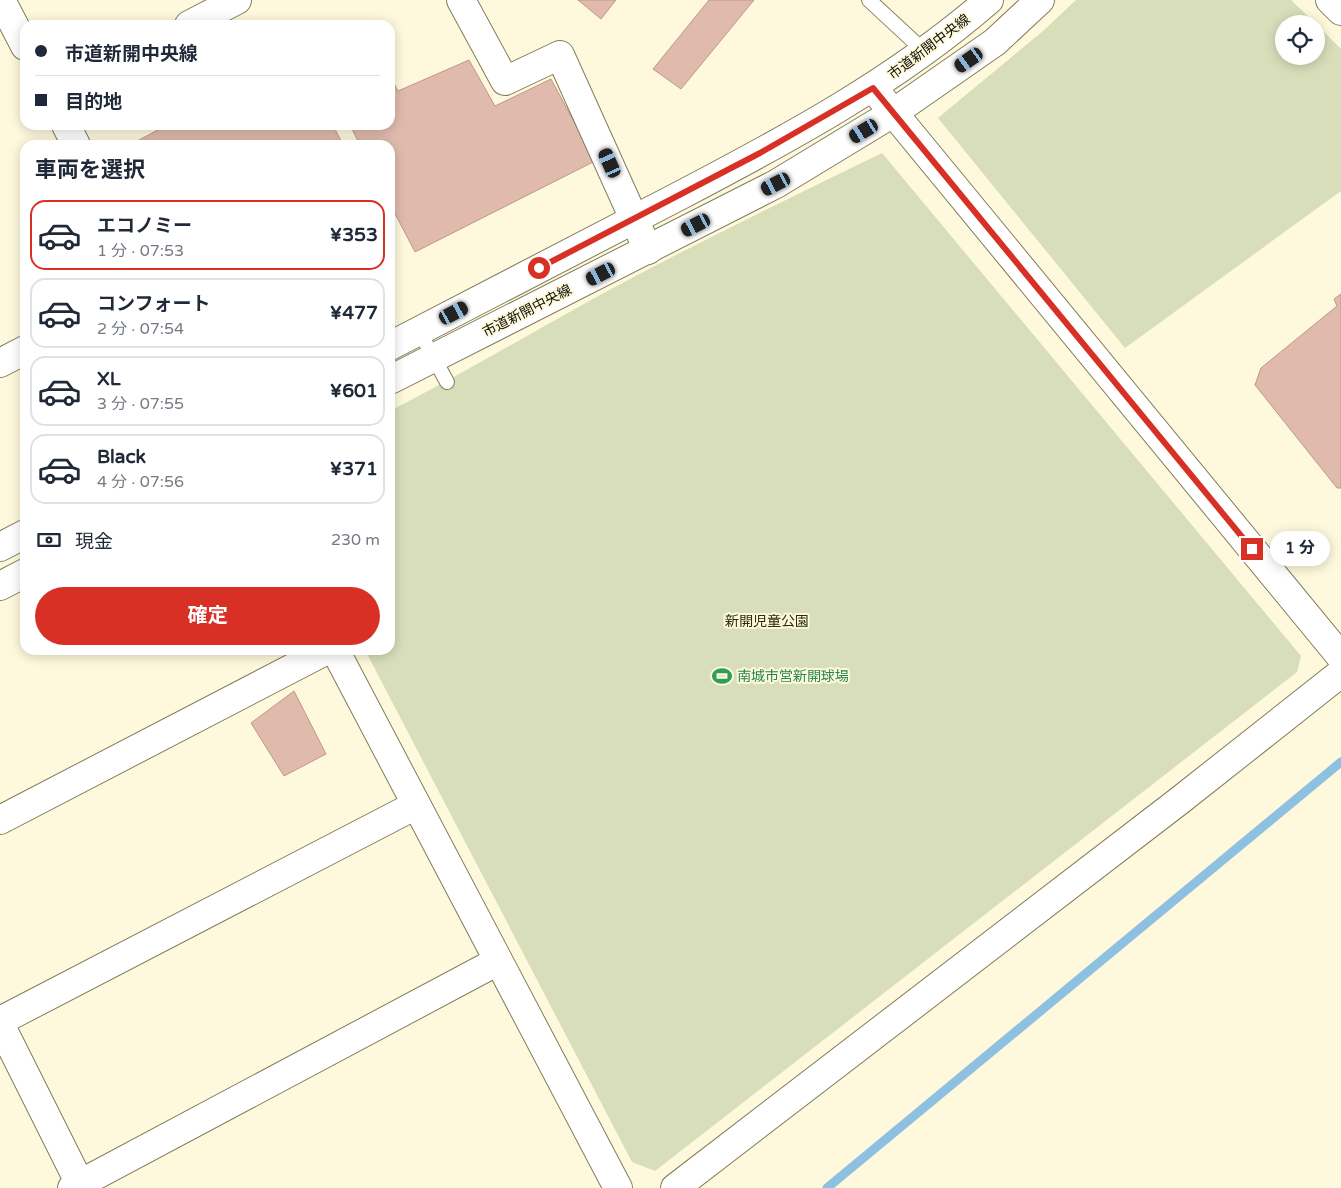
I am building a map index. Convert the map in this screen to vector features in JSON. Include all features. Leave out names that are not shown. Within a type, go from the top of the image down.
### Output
[{"type":"street","points":[[1,0],[20,36]]},
{"type":"street","points":[[199,20],[237,0]]},
{"type":"street","points":[[461,0],[505,81],[560,55],[648,250]]},
{"type":"street","name":"市道新開中央線","points":[[395,377],[776,184],[893,113],[995,42],[1040,0]]},
{"type":"street","points":[[1330,0],[1341,11]]},
{"type":"street","points":[[980,8],[995,42]]},
{"type":"street","name":"市道新開中央線","points":[[395,343],[760,153],[873,88],[925,52],[980,8]]},
{"type":"street","points":[[873,88],[1341,657]]},
{"type":"street","points":[[760,153],[776,184]]},
{"type":"street","points":[[523,276],[539,305]]},
{"type":"street","points":[[0,362],[20,352]]},
{"type":"street","points":[[0,586],[20,576]]},
{"type":"street","points":[[0,820],[317,655]]},
{"type":"street","points":[[339,655],[618,1188]]},
{"type":"street","points":[[675,1188],[1179,801],[1341,673]]},
{"type":"street","points":[[416,804],[0,1023],[77,1187],[498,961]]},
{"type":"lane","points":[[870,0],[925,52]]},
{"type":"lane","points":[[418,331],[435,357],[447,382]]},
{"type":"green space","points":[[1076,0],[1291,0],[1307,15],[1275,15],[1275,65],[1325,65],[1325,33],[1341,49],[1341,191],[1125,348],[938,118],[1043,31]]},
{"type":"green space","name":"新開児童公園","points":[[882,153],[1301,656],[1297,672],[655,1171],[632,1162],[368,655],[395,655],[395,408],[637,275]]},
{"type":"building","points":[[578,0],[616,0],[601,19]]},
{"type":"building","points":[[709,0],[754,0],[681,89],[653,69]]},
{"type":"building","points":[[469,60],[495,106],[551,79],[595,161],[415,252],[395,214],[395,140],[358,140],[352,130],[395,130],[395,85],[398,91]]},
{"type":"building","points":[[158,130],[336,130],[340,140],[139,140]]},
{"type":"building","points":[[1341,294],[1341,488],[1337,488],[1255,385],[1261,368],[1337,306],[1334,299]]},
{"type":"building","points":[[294,691],[326,754],[284,776],[251,723]]},
{"type":"waterway","points":[[827,1188],[1341,762]]},
{"type":"place","name":"南城市営新開球場","points":[[722,676]]},
{"type":"route","points":[[539,268],[760,153],[873,88],[1252,549]]}]
